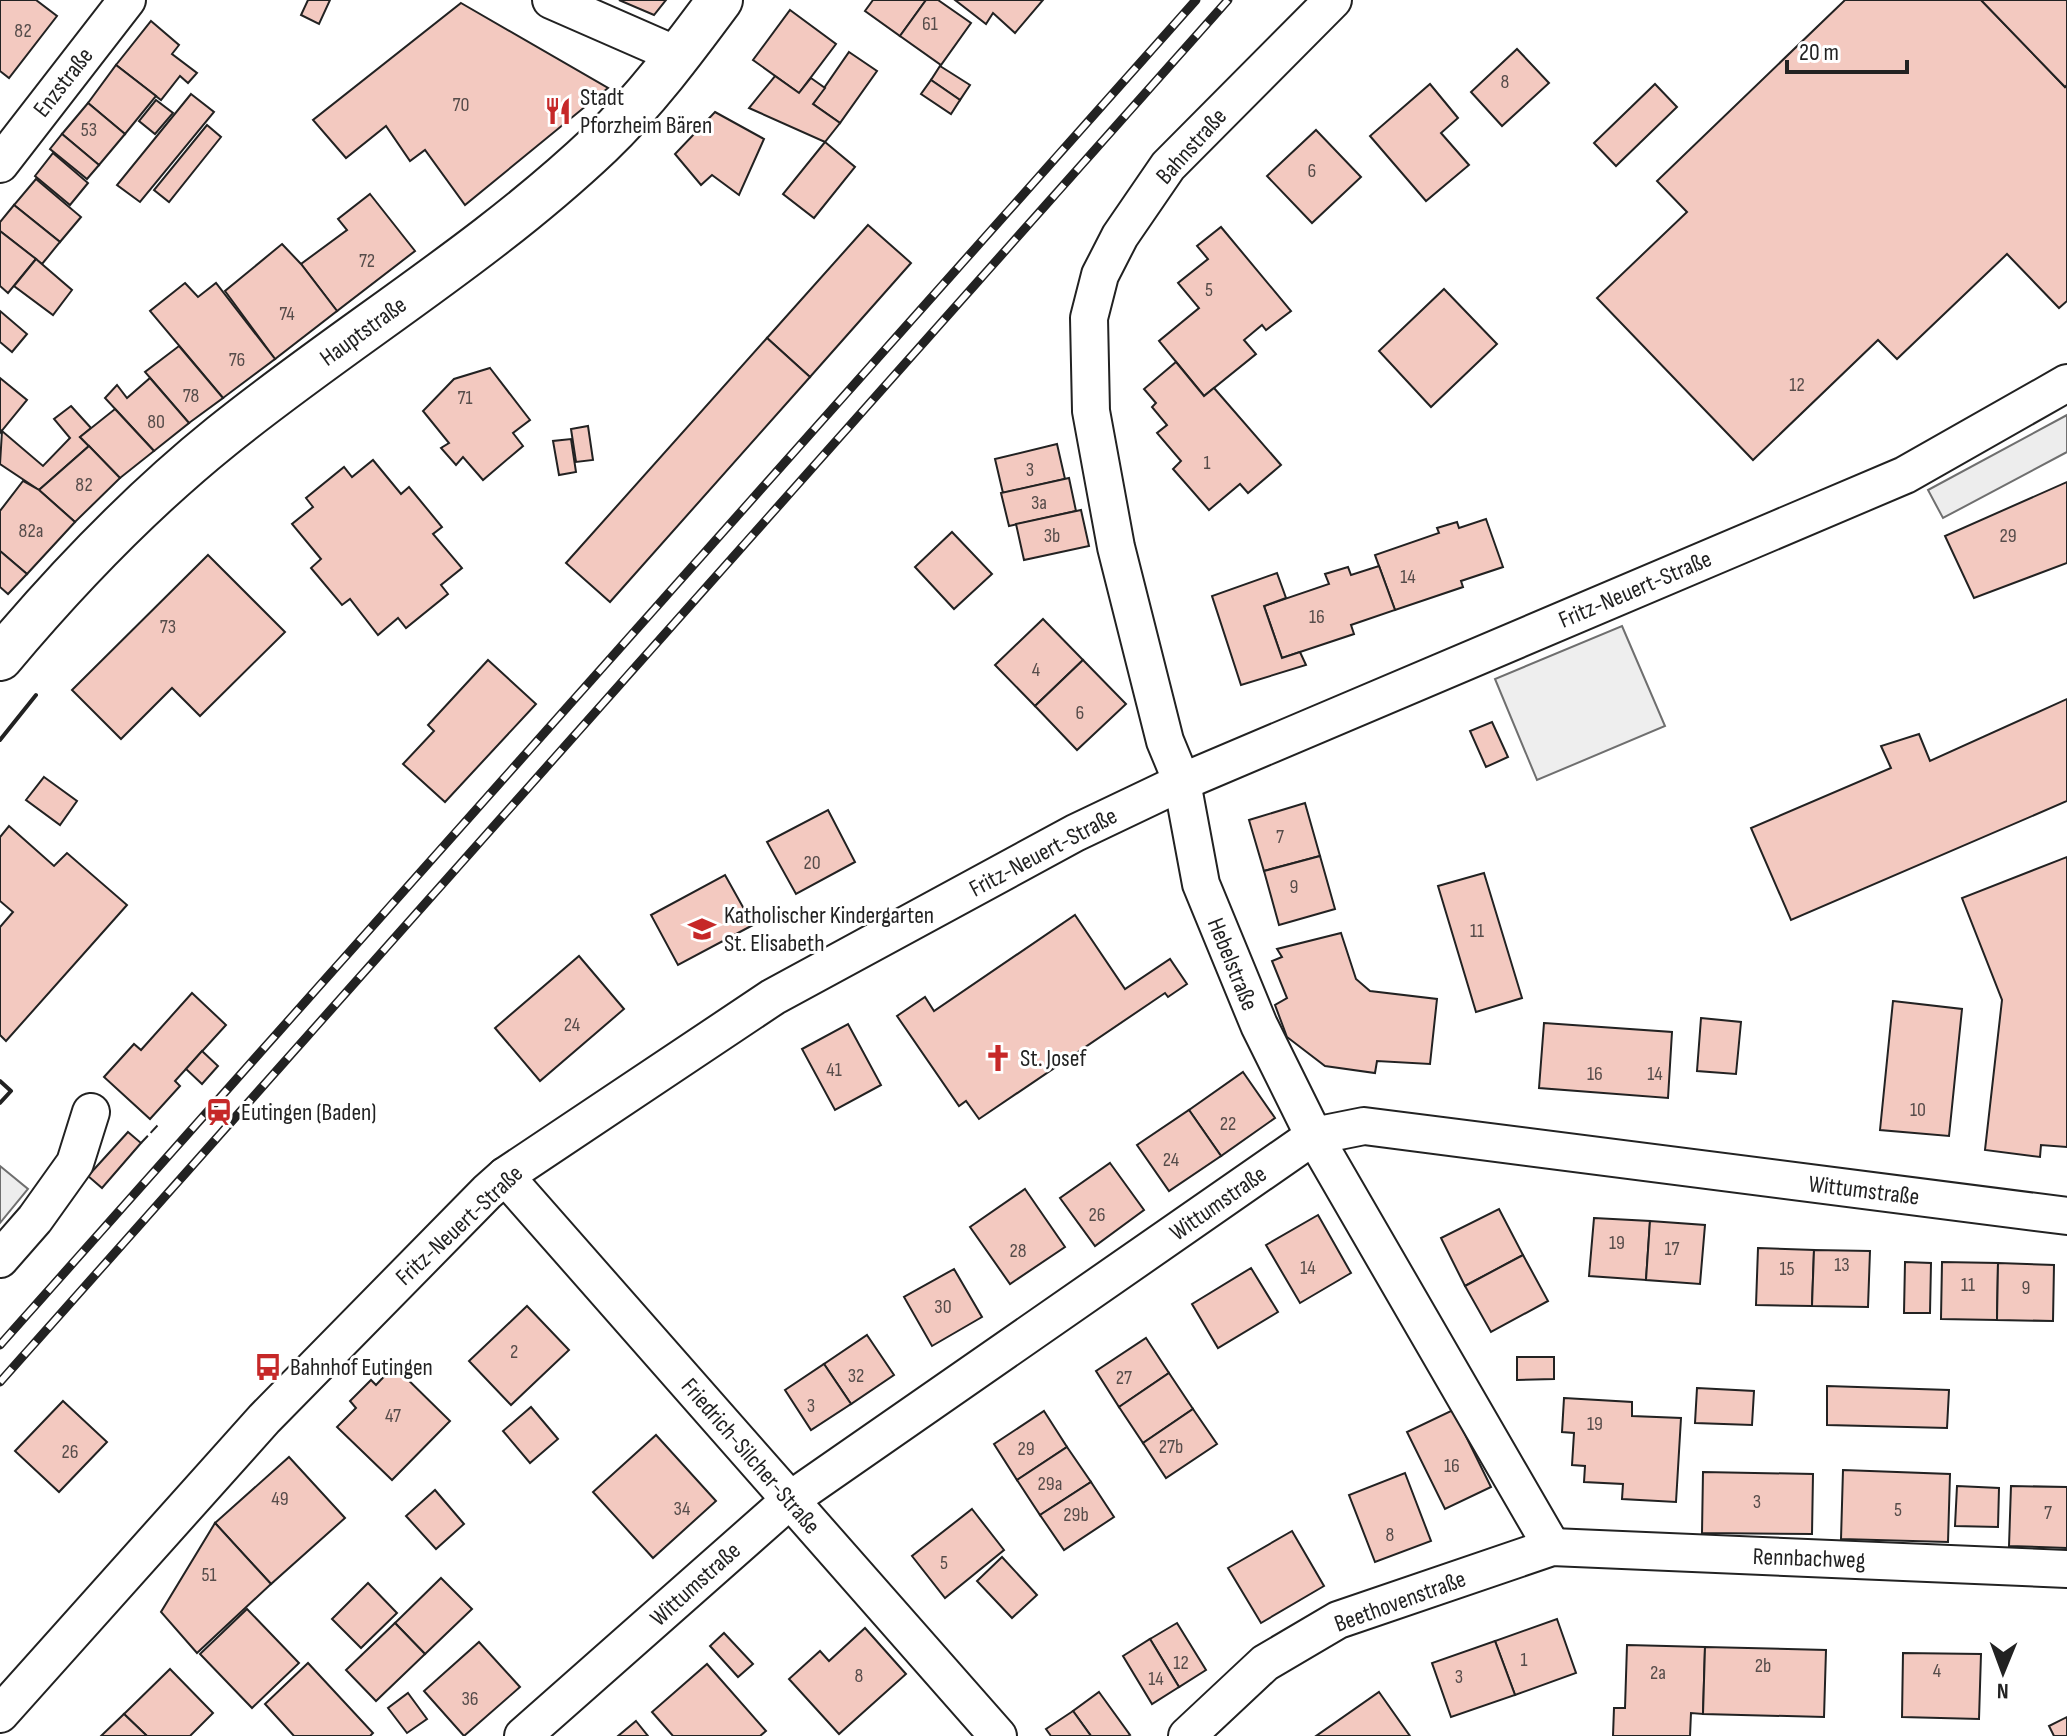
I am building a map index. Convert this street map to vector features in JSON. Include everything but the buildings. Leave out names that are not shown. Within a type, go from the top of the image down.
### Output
[{"type":"street","name":"Enzstraße","points":[[0,164],[127,0]]},
{"type":"street","points":[[551,0],[679,56]]},
{"type":"street","name":"Hauptstraße","points":[[0,658],[101,545],[223,435],[549,190],[601,142],[679,56],[720,0]]},
{"type":"street","name":"Bahnstraße","points":[[1089,318],[1100,275],[1120,236],[1168,166],[1333,0]]},
{"type":"street","name":"Hebelstraße","points":[[1089,318],[1091,411],[1116,547],[1165,741],[1182,782],[1201,884],[1259,1025],[1314,1136],[1552,1547]]},
{"type":"street","name":"Fritz-Neuert-Straße","points":[[0,1714],[264,1419],[505,1176],[773,997],[1075,833],[1182,782],[1905,475],[2067,383]]},
{"type":"street","points":[[0,1259],[35,1219],[75,1163],[91,1112]]},
{"type":"street","name":"Wittumstraße","points":[[523,1736],[790,1500],[1314,1136],[1364,1126],[2067,1216]]},
{"type":"street","name":"Friedrich-Silcher-Straße","points":[[505,1176],[998,1736]]},
{"type":"street","name":"Rennbachweg","points":[[1552,1547],[2067,1569]]},
{"type":"street","name":"Beethovenstraße","points":[[1187,1736],[1265,1663],[1338,1620],[1552,1547]]},
{"type":"shaded area","points":[[2067,415],[2067,452],[1943,518],[1928,490]]},
{"type":"shaded area","points":[[1622,626],[1665,726],[1537,780],[1495,679]]},
{"type":"shaded area","points":[[0,1166],[28,1189],[0,1223]]},
{"type":"railway","points":[[0,1345],[1196,0]]},
{"type":"railway","points":[[0,1382],[1228,0]]},
{"type":"fence","points":[[141,1143],[158,1125]]},
{"type":"wall","points":[[0,740],[36,695]]},
{"type":"wall","points":[[0,1081],[11,1091],[0,1103]]},
{"type":"place","name":"Stadt Pforzheim Bären","points":[[558,111]]},
{"type":"place","name":"Katholischer Kindergarten St. Elisabeth","points":[[702,929]]},
{"type":"place","name":"St. Josef","points":[[998,1058]]},
{"type":"place","name":"Eutingen (Baden)","points":[[219,1112]]},
{"type":"place","name":"Bahnhof Eutingen","points":[[268,1367]]}]
